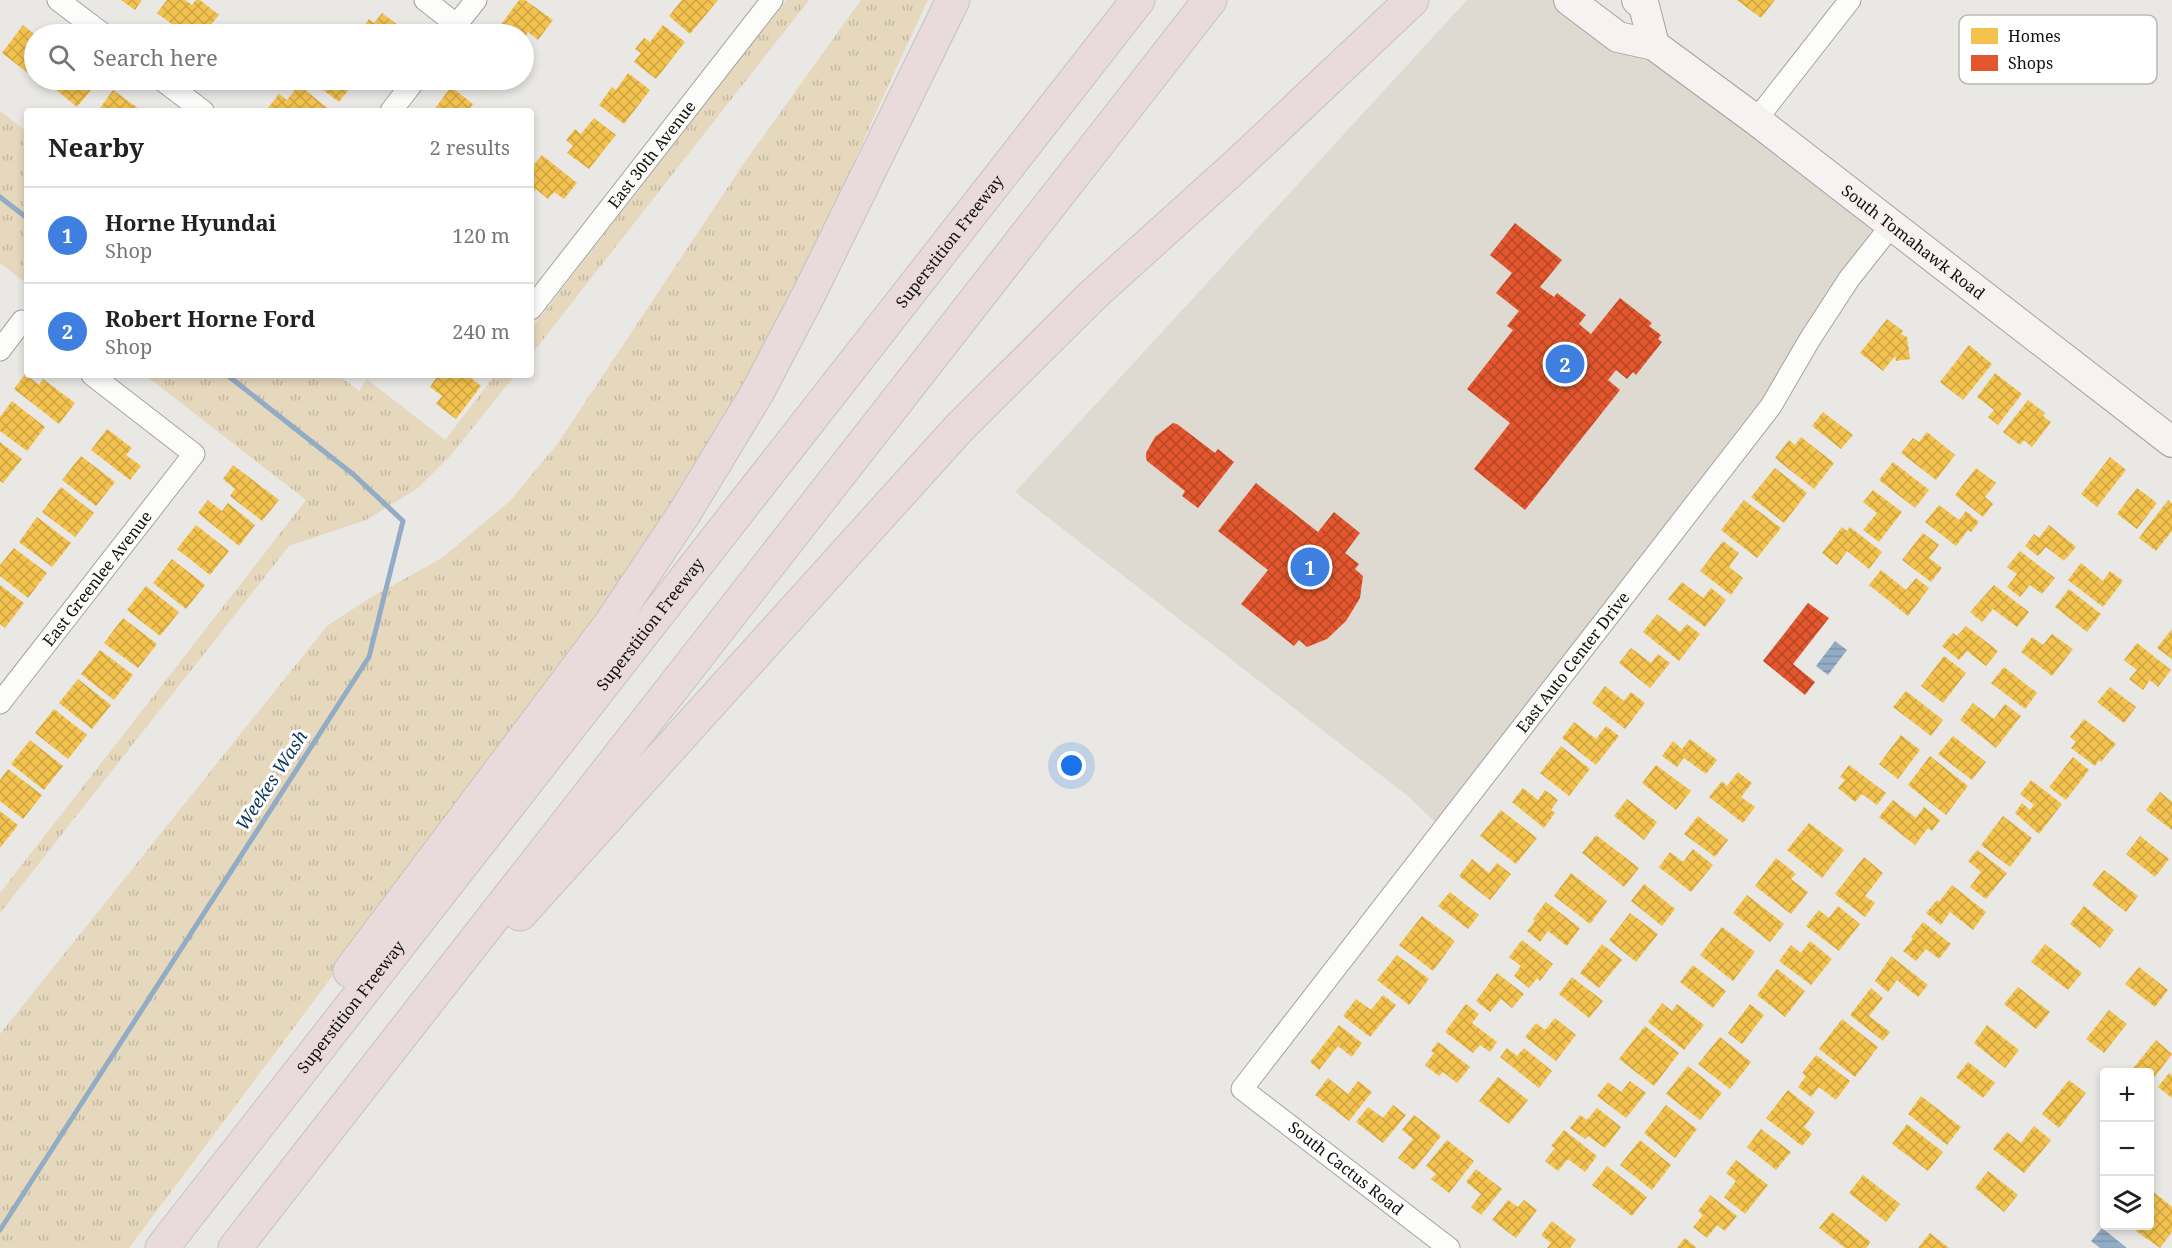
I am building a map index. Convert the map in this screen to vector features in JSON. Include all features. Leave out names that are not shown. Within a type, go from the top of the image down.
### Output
[{"type":"highway","points":[[155,1248],[276,1070],[610,623],[685,512],[757,393],[809,294],[953,0]]},
{"type":"highway","name":"Superstition Freeway","points":[[162,1248],[1138,0]]},
{"type":"highway","points":[[235,1248],[1210,0]]},
{"type":"highway","points":[[376,1066],[490,947],[960,427],[1092,295],[1238,164],[1412,0]]},
{"type":"main road","name":"South Tomahawk Road","points":[[1569,0],[1617,37],[1654,45],[1756,120],[2172,442]]},
{"type":"main road","points":[[1637,0],[1644,6],[1654,45]]},
{"type":"street","points":[[58,0],[90,24]]},
{"type":"street","points":[[425,0],[447,24]]},
{"type":"street","points":[[458,24],[476,0]]},
{"type":"street","name":"East 30th Avenue","points":[[534,305],[772,0]]},
{"type":"street","points":[[1756,120],[1850,0]]},
{"type":"street","points":[[175,90],[199,108]]},
{"type":"street","points":[[393,108],[407,90]]},
{"type":"street","name":"East Auto Center Drive","points":[[1242,1089],[1771,406],[1810,339],[1849,279],[1891,226]]},
{"type":"street","points":[[0,350],[24,324]]},
{"type":"street","name":"East Greenlee Avenue","points":[[0,703],[194,454],[96,378]]},
{"type":"street","name":"South Cactus Road","points":[[1242,1089],[1449,1248]]},
{"type":"shaded area","points":[[1467,0],[1569,0],[1891,226],[1810,339],[1443,830],[1409,797],[1015,492]]},
{"type":"green space","points":[[786,0],[809,0],[534,351],[534,325]]},
{"type":"green space","points":[[861,0],[928,0],[853,164],[843,192],[779,323],[654,538],[446,824],[129,1248],[0,1248],[0,1034],[327,626],[368,599],[442,558],[511,500],[558,443],[744,163]]},
{"type":"green space","points":[[0,111],[24,130],[24,282],[0,263]]},
{"type":"green space","points":[[149,378],[342,378],[359,391],[367,379],[445,440],[493,378],[513,378],[451,455],[418,488],[366,520],[289,546],[0,913],[0,893],[306,500]]},
{"type":"water","points":[[1835,641],[1847,650],[1828,675],[1816,666]]},
{"type":"water","points":[[2100,1230],[2104,1230],[2127,1248],[2100,1248],[2091,1241]]},
{"type":"building: Homes","points":[[121,0],[142,0],[135,10]]},
{"type":"building: Homes","points":[[167,0],[185,0],[192,5],[196,0],[200,0],[219,15],[211,24],[172,24],[157,13]]},
{"type":"building: Homes","points":[[519,0],[525,0],[553,20],[538,40],[534,37],[534,24],[501,24]]},
{"type":"building: Homes","points":[[682,0],[718,0],[690,34],[669,16]]},
{"type":"building: Homes","points":[[1737,0],[1775,0],[1761,18]]},
{"type":"building: Homes","points":[[382,13],[396,24],[365,24],[369,19],[374,23]]},
{"type":"building: Homes","points":[[23,25],[24,70],[2,53]]},
{"type":"building: Homes","points":[[663,25],[685,42],[656,79],[634,62],[641,53],[635,49],[644,38],[650,42]]},
{"type":"building: Homes","points":[[628,73],[650,90],[624,124],[599,105],[612,87],[616,90]]},
{"type":"building: Homes","points":[[56,90],[91,90],[77,107]]},
{"type":"building: Homes","points":[[113,90],[138,108],[100,108]]},
{"type":"building: Homes","points":[[295,90],[305,90],[327,108],[268,108],[279,94],[287,100]]},
{"type":"building: Homes","points":[[323,90],[348,90],[339,102]]},
{"type":"building: Homes","points":[[449,90],[455,90],[473,104],[470,108],[435,108]]},
{"type":"building: Homes","points":[[594,118],[616,135],[589,169],[567,153],[573,146],[566,140],[575,129],[581,134]]},
{"type":"building: Homes","points":[[542,155],[577,183],[564,199],[554,192],[548,199],[536,189],[534,191],[534,164]]},
{"type":"building: Homes","points":[[1887,319],[1907,337],[1910,359],[1896,361],[1895,356],[1883,371],[1860,353]]},
{"type":"building: Homes","points":[[1969,345],[1992,364],[1963,400],[1940,382]]},
{"type":"building: Homes","points":[[1995,373],[2022,394],[1998,425],[1988,417],[1994,410],[1977,397]]},
{"type":"building: Homes","points":[[24,375],[24,378],[30,378],[39,385],[43,379],[75,403],[59,424],[14,389]]},
{"type":"building: Homes","points":[[436,378],[471,378],[481,386],[456,419],[436,404],[442,396],[430,387]]},
{"type":"building: Homes","points":[[2028,400],[2045,413],[2043,416],[2051,422],[2032,447],[2024,440],[2020,445],[2003,432]]},
{"type":"building: Homes","points":[[12,401],[45,427],[27,451],[0,431],[0,417]]},
{"type":"building: Homes","points":[[1823,412],[1853,435],[1841,449],[1812,426]]},
{"type":"building: Homes","points":[[107,429],[132,448],[126,455],[141,466],[130,480],[91,450]]},
{"type":"building: Homes","points":[[1927,432],[1955,455],[1936,480],[1901,453],[1913,438],[1919,442]]},
{"type":"building: Homes","points":[[1801,437],[1834,463],[1814,489],[1775,458],[1789,440],[1795,445]]},
{"type":"building: Homes","points":[[0,442],[22,459],[3,483],[0,481]]},
{"type":"building: Homes","points":[[81,456],[115,482],[96,506],[62,480]]},
{"type":"building: Homes","points":[[2110,457],[2126,470],[2097,507],[2081,494]]},
{"type":"building: Homes","points":[[1893,462],[1929,490],[1915,508],[1879,480]]},
{"type":"building: Homes","points":[[233,465],[279,500],[262,521],[230,496],[235,489],[223,479]]},
{"type":"building: Homes","points":[[1775,468],[1807,493],[1784,523],[1751,497]]},
{"type":"building: Homes","points":[[1976,468],[1996,483],[1985,497],[1993,504],[1983,517],[1955,495]]},
{"type":"building: Homes","points":[[61,487],[94,513],[75,537],[42,512]]},
{"type":"building: Homes","points":[[2137,488],[2157,503],[2137,529],[2117,514]]},
{"type":"building: Homes","points":[[1873,490],[1902,512],[1879,542],[1863,530],[1877,513],[1863,502]]},
{"type":"building: Homes","points":[[208,500],[222,511],[228,503],[255,525],[239,546],[198,513]]},
{"type":"building: Homes","points":[[1744,500],[1781,528],[1757,558],[1721,530]]},
{"type":"building: Homes","points":[[2168,500],[2172,504],[2172,531],[2156,551],[2139,538]]},
{"type":"building: Homes","points":[[1939,505],[1959,520],[1966,511],[1979,522],[1971,532],[1968,530],[1956,546],[1925,522]]},
{"type":"building: Homes","points":[[37,517],[71,543],[52,567],[19,542]]},
{"type":"building: Homes","points":[[196,525],[229,551],[210,575],[177,549]]},
{"type":"building: Homes","points":[[2049,525],[2076,547],[2064,561],[2046,547],[2038,556],[2025,546],[2034,534],[2039,538]]},
{"type":"building: Homes","points":[[1842,527],[1847,531],[1850,527],[1882,552],[1869,569],[1847,551],[1837,565],[1822,553]]},
{"type":"building: Homes","points":[[1923,533],[1939,545],[1929,558],[1942,568],[1931,582],[1902,560]]},
{"type":"building: Homes","points":[[1723,541],[1739,553],[1729,567],[1743,578],[1731,595],[1700,571]]},
{"type":"building: Homes","points":[[14,548],[47,573],[28,598],[0,576],[0,565]]},
{"type":"building: Homes","points":[[2020,551],[2055,578],[2042,594],[2030,585],[2020,597],[2007,587],[2017,574],[2007,567]]},
{"type":"building: Homes","points":[[172,559],[205,585],[186,609],[153,583]]},
{"type":"building: Homes","points":[[2081,563],[2103,581],[2110,571],[2123,581],[2103,607],[2068,580]]},
{"type":"building: Homes","points":[[1881,570],[1906,590],[1916,578],[1929,588],[1908,616],[1869,585]]},
{"type":"building: Homes","points":[[1682,582],[1703,598],[1711,588],[1726,600],[1705,627],[1668,599]]},
{"type":"building: Homes","points":[[0,585],[24,603],[5,628],[0,624]]},
{"type":"building: Homes","points":[[1994,585],[2029,612],[2017,627],[1993,609],[1982,622],[1970,612]]},
{"type":"building: Homes","points":[[146,586],[179,612],[160,636],[127,610]]},
{"type":"building: Homes","points":[[2069,589],[2101,614],[2087,632],[2055,607]]},
{"type":"building: Homes","points":[[1657,614],[1680,632],[1687,624],[1700,634],[1679,661],[1643,632]]},
{"type":"building: Homes","points":[[123,618],[157,644],[138,668],[104,643]]},
{"type":"building: Homes","points":[[1966,626],[1998,651],[1986,666],[1967,651],[1959,660],[1942,646],[1953,633],[1957,636]]},
{"type":"building: Homes","points":[[2172,629],[2172,659],[2157,648]]},
{"type":"building: Homes","points":[[2052,634],[2073,649],[2052,676],[2021,652],[2032,637],[2043,645]]},
{"type":"building: Homes","points":[[2137,643],[2171,670],[2158,687],[2150,680],[2143,690],[2129,679],[2137,670],[2124,660]]},
{"type":"building: Homes","points":[[1631,648],[1651,663],[1658,654],[1670,663],[1650,688],[1619,663]]},
{"type":"building: Homes","points":[[100,650],[133,675],[114,700],[81,674]]},
{"type":"building: Homes","points":[[1944,656],[1966,673],[1943,703],[1921,686]]},
{"type":"building: Homes","points":[[2004,667],[2037,693],[2025,709],[1991,683]]},
{"type":"building: Homes","points":[[78,679],[111,705],[92,729],[59,703]]},
{"type":"building: Homes","points":[[1605,686],[1624,701],[1631,692],[1645,703],[1625,729],[1592,703]]},
{"type":"building: Homes","points":[[2110,687],[2136,707],[2124,723],[2097,702]]},
{"type":"building: Homes","points":[[1906,691],[1943,720],[1931,736],[1893,707]]},
{"type":"building: Homes","points":[[1973,703],[1994,719],[2005,704],[2021,716],[1996,748],[1960,720]]},
{"type":"building: Homes","points":[[54,709],[87,735],[68,759],[35,733]]},
{"type":"building: Homes","points":[[2084,719],[2116,744],[2095,766],[2071,748],[2076,742],[2070,737]]},
{"type":"building: Homes","points":[[1574,722],[1596,739],[1606,726],[1619,736],[1596,765],[1562,738]]},
{"type":"building: Homes","points":[[1901,735],[1920,750],[1898,779],[1879,764]]},
{"type":"building: Homes","points":[[1953,736],[1986,762],[1972,780],[1938,754]]},
{"type":"building: Homes","points":[[1690,739],[1717,760],[1706,774],[1684,758],[1677,767],[1662,756],[1673,741],[1682,749]]},
{"type":"building: Homes","points":[[30,740],[63,766],[44,790],[11,764]]},
{"type":"building: Homes","points":[[1561,746],[1590,769],[1569,796],[1540,773]]},
{"type":"building: Homes","points":[[1930,756],[1968,786],[1946,815],[1908,785]]},
{"type":"building: Homes","points":[[2073,757],[2089,770],[2066,800],[2049,787]]},
{"type":"building: Homes","points":[[1656,765],[1691,791],[1676,810],[1642,783]]},
{"type":"building: Homes","points":[[1849,765],[1886,793],[1877,805],[1862,794],[1855,802],[1838,788],[1845,780],[1840,777]]},
{"type":"building: Homes","points":[[8,769],[42,795],[23,819],[0,801],[0,780]]},
{"type":"building: Homes","points":[[1738,772],[1752,783],[1741,797],[1755,807],[1743,823],[1709,797],[1722,781],[1727,786]]},
{"type":"building: Homes","points":[[2031,780],[2062,804],[2039,834],[2015,813],[2022,803],[2030,810],[2034,805],[2020,794]]},
{"type":"building: Homes","points":[[1523,788],[1538,800],[1545,790],[1558,800],[1551,810],[1555,813],[1544,828],[1512,802]]},
{"type":"building: Homes","points":[[2160,792],[2172,802],[2172,830],[2146,810]]},
{"type":"building: Homes","points":[[1627,799],[1657,822],[1644,840],[1614,816]]},
{"type":"building: Homes","points":[[1893,800],[1916,818],[1924,807],[1940,820],[1932,831],[1928,828],[1915,845],[1879,817]]},
{"type":"building: Homes","points":[[1501,810],[1537,838],[1516,864],[1480,836]]},
{"type":"building: Homes","points":[[0,811],[18,825],[0,848]]},
{"type":"building: Homes","points":[[1698,816],[1728,840],[1715,857],[1684,834]]},
{"type":"building: Homes","points":[[2003,816],[2032,838],[2010,867],[1981,845]]},
{"type":"building: Homes","points":[[1809,823],[1844,850],[1822,878],[1787,850]]},
{"type":"building: Homes","points":[[1596,835],[1639,868],[1624,887],[1582,853]]},
{"type":"building: Homes","points":[[2140,836],[2169,859],[2155,877],[2126,854]]},
{"type":"building: Homes","points":[[1693,849],[1713,865],[1691,892],[1659,867],[1670,852],[1683,862]]},
{"type":"building: Homes","points":[[1977,850],[2007,873],[1986,899],[1970,887],[1981,872],[1968,861]]},
{"type":"building: Homes","points":[[1864,857],[1883,873],[1865,896],[1875,903],[1865,917],[1835,894]]},
{"type":"building: Homes","points":[[1776,858],[1796,874],[1791,879],[1808,892],[1791,914],[1755,886]]},
{"type":"building: Homes","points":[[1472,859],[1489,873],[1497,863],[1511,874],[1490,900],[1459,876]]},
{"type":"building: Homes","points":[[2104,870],[2138,896],[2126,912],[2092,885]]},
{"type":"building: Homes","points":[[1571,873],[1607,901],[1590,924],[1554,896]]},
{"type":"building: Homes","points":[[1644,884],[1675,909],[1662,926],[1631,901]]},
{"type":"building: Homes","points":[[1952,885],[1986,912],[1973,930],[1950,912],[1941,925],[1926,913],[1937,900],[1939,902]]},
{"type":"building: Homes","points":[[1450,892],[1479,915],[1468,929],[1438,906]]},
{"type":"building: Homes","points":[[1747,895],[1784,924],[1770,942],[1733,913]]},
{"type":"building: Homes","points":[[1546,902],[1580,928],[1567,946],[1548,931],[1540,942],[1527,931]]},
{"type":"building: Homes","points":[[1838,906],[1860,924],[1839,951],[1806,926],[1819,910],[1829,918]]},
{"type":"building: Homes","points":[[2084,906],[2114,930],[2100,948],[2070,924]]},
{"type":"building: Homes","points":[[1630,913],[1658,934],[1636,962],[1609,940]]},
{"type":"building: Homes","points":[[1422,916],[1455,941],[1433,971],[1399,945]]},
{"type":"building: Homes","points":[[1923,922],[1951,944],[1939,959],[1926,949],[1916,961],[1903,951]]},
{"type":"building: Homes","points":[[1722,927],[1755,952],[1733,981],[1700,955]]},
{"type":"building: Homes","points":[[1522,940],[1553,964],[1540,981],[1537,978],[1529,988],[1514,976],[1521,966],[1509,957]]},
{"type":"building: Homes","points":[[1810,941],[1832,959],[1811,985],[1779,961],[1791,945],[1801,953]]},
{"type":"building: Homes","points":[[1602,944],[1622,960],[1599,988],[1580,973]]},
{"type":"building: Homes","points":[[2045,944],[2082,973],[2068,990],[2031,962]]},
{"type":"building: Homes","points":[[1397,955],[1429,979],[1409,1005],[1377,980]]},
{"type":"building: Homes","points":[[1891,956],[1928,985],[1918,997],[1897,980],[1888,992],[1875,981]]},
{"type":"building: Homes","points":[[1693,965],[1726,991],[1713,1008],[1680,982]]},
{"type":"building: Homes","points":[[2139,967],[2168,990],[2155,1007],[2125,984]]},
{"type":"building: Homes","points":[[1777,969],[1805,991],[1785,1017],[1757,995]]},
{"type":"building: Homes","points":[[1497,973],[1524,994],[1512,1008],[1501,999],[1490,1012],[1476,1001]]},
{"type":"building: Homes","points":[[1572,977],[1603,1001],[1589,1018],[1559,994]]},
{"type":"building: Homes","points":[[2018,987],[2050,1012],[2036,1029],[2004,1004]]},
{"type":"building: Homes","points":[[1871,988],[1883,998],[1869,1016],[1890,1032],[1883,1041],[1850,1015]]},
{"type":"building: Homes","points":[[1383,995],[1396,1005],[1370,1037],[1343,1016],[1356,999],[1371,1010]]},
{"type":"building: Homes","points":[[1662,1003],[1672,1011],[1677,1004],[1704,1025],[1684,1050],[1648,1022]]},
{"type":"building: Homes","points":[[1466,1004],[1479,1014],[1472,1023],[1497,1042],[1490,1052],[1480,1045],[1473,1053],[1445,1032]]},
{"type":"building: Homes","points":[[1750,1004],[1764,1015],[1742,1044],[1728,1033]]},
{"type":"building: Homes","points":[[2109,1010],[2127,1024],[2104,1053],[2086,1039]]},
{"type":"building: Homes","points":[[1555,1018],[1576,1035],[1556,1061],[1525,1037],[1536,1023],[1545,1030]]},
{"type":"building: Homes","points":[[1842,1019],[1878,1047],[1855,1077],[1819,1049]]},
{"type":"building: Homes","points":[[1339,1025],[1362,1043],[1352,1057],[1338,1046],[1319,1070],[1310,1062]]},
{"type":"building: Homes","points":[[1987,1025],[2019,1050],[2005,1068],[1974,1043]]},
{"type":"building: Homes","points":[[1645,1026],[1679,1053],[1654,1086],[1619,1059]]},
{"type":"building: Homes","points":[[1720,1037],[1751,1062],[1730,1089],[1698,1064]]},
{"type":"building: Homes","points":[[2156,1040],[2172,1054],[2154,1078],[2154,1068],[2133,1068]]},
{"type":"building: Homes","points":[[1438,1042],[1470,1067],[1457,1083],[1443,1072],[1439,1076],[1425,1065],[1434,1053],[1431,1051]]},
{"type":"building: Homes","points":[[1507,1048],[1517,1056],[1524,1048],[1552,1071],[1539,1088],[1500,1057]]},
{"type":"building: Homes","points":[[1816,1055],[1850,1081],[1836,1100],[1819,1087],[1811,1097],[1798,1087],[1806,1076],[1802,1073]]},
{"type":"building: Homes","points":[[1968,1062],[1995,1083],[1983,1098],[1956,1077]]},
{"type":"building: Homes","points":[[1688,1066],[1722,1093],[1700,1120],[1666,1094]]},
{"type":"building: Homes","points":[[2169,1073],[2172,1075],[2172,1098],[2158,1087]]},
{"type":"building: Homes","points":[[1498,1077],[1528,1100],[1509,1124],[1479,1101]]},
{"type":"building: Homes","points":[[1328,1078],[1348,1094],[1358,1081],[1372,1092],[1349,1121],[1315,1095]]},
{"type":"building: Homes","points":[[2069,1080],[2086,1093],[2059,1128],[2042,1114]]},
{"type":"building: Homes","points":[[1630,1081],[1646,1093],[1626,1118],[1597,1096],[1608,1082],[1621,1092]]},
{"type":"building: Homes","points":[[1788,1090],[1815,1112],[1804,1127],[1812,1134],[1802,1146],[1766,1118]]},
{"type":"building: Homes","points":[[1921,1096],[1961,1127],[1947,1145],[1908,1114]]},
{"type":"building: Homes","points":[[1393,1105],[1406,1115],[1383,1143],[1356,1122],[1368,1107],[1383,1118]]},
{"type":"building: Homes","points":[[1666,1105],[1697,1129],[1675,1158],[1644,1133]]},
{"type":"building: Homes","points":[[1597,1108],[1621,1127],[1605,1148],[1588,1136],[1585,1139],[1570,1128],[1580,1115],[1587,1120]]},
{"type":"building: Homes","points":[[1414,1115],[1441,1136],[1414,1170],[1398,1158],[1413,1139],[1402,1130]]},
{"type":"building: Homes","points":[[1907,1124],[1943,1152],[1928,1171],[1892,1144]]},
{"type":"building: Homes","points":[[2034,1126],[2051,1140],[2024,1173],[1993,1149],[2007,1132],[2021,1143]]},
{"type":"building: Homes","points":[[1761,1129],[1791,1152],[1776,1170],[1747,1147]]},
{"type":"building: Homes","points":[[1564,1130],[1597,1156],[1585,1172],[1568,1159],[1558,1171],[1545,1161],[1555,1148],[1551,1146]]},
{"type":"building: Homes","points":[[1447,1140],[1474,1161],[1449,1193],[1431,1179],[1436,1174],[1426,1166]]},
{"type":"building: Homes","points":[[1640,1140],[1671,1165],[1652,1190],[1620,1165]]},
{"type":"building: Homes","points":[[1736,1160],[1768,1185],[1745,1214],[1724,1197],[1736,1181],[1726,1173]]},
{"type":"building: Homes","points":[[1607,1166],[1647,1197],[1632,1216],[1592,1185]]},
{"type":"building: Homes","points":[[1476,1169],[1502,1189],[1481,1215],[1471,1207],[1481,1194],[1466,1182]]},
{"type":"building: Homes","points":[[1988,1171],[2018,1195],[2004,1212],[1975,1188]]},
{"type":"building: Homes","points":[[1863,1175],[1900,1204],[1886,1222],[1849,1193]]},
{"type":"building: Homes","points":[[2154,1192],[2172,1207],[2172,1232],[2160,1248],[2135,1230],[2154,1230]]},
{"type":"building: Homes","points":[[1710,1195],[1737,1216],[1725,1231],[1717,1225],[1707,1238],[1693,1227],[1703,1215],[1698,1211]]},
{"type":"building: Homes","points":[[1508,1200],[1518,1207],[1524,1200],[1537,1210],[1516,1238],[1492,1220]]},
{"type":"building: Homes","points":[[1832,1212],[1871,1242],[1866,1248],[1845,1248],[1819,1228]]},
{"type":"building: Homes","points":[[1552,1221],[1576,1240],[1570,1248],[1547,1248],[1551,1243],[1541,1235]]},
{"type":"building: Homes","points":[[1930,1233],[1949,1248],[1918,1248]]},
{"type":"building: Homes","points":[[1685,1238],[1697,1248],[1677,1248]]},
{"type":"building: Shops","points":[[1515,223],[1562,260],[1540,287],[1554,297],[1557,293],[1586,315],[1579,324],[1591,334],[1620,298],[1652,323],[1649,326],[1661,335],[1658,339],[1662,342],[1636,375],[1633,372],[1627,379],[1616,370],[1608,380],[1620,390],[1525,510],[1474,469],[1510,423],[1467,389],[1513,330],[1507,326],[1519,311],[1496,293],[1512,273],[1490,255]]},
{"type":"building: Shops","points":[[1173,423],[1215,453],[1218,449],[1234,462],[1198,508],[1182,496],[1185,491],[1146,458],[1146,453],[1155,437]]},
{"type":"building: Shops","points":[[1256,483],[1318,532],[1334,512],[1360,533],[1345,553],[1359,564],[1355,569],[1363,576],[1360,598],[1346,621],[1327,639],[1307,647],[1299,640],[1294,646],[1241,604],[1268,570],[1218,531]]},
{"type":"building: Shops","points":[[1808,603],[1829,618],[1793,664],[1815,682],[1805,695],[1763,661]]},
{"type":"waterway","name":"Weekes Wash","points":[[0,197],[24,216]]},
{"type":"waterway","name":"Weekes Wash","points":[[0,1230],[369,657],[403,521],[354,475],[231,378]]},
{"type":"place","name":"Robert Horne Ford","points":[[1565,364]]},
{"type":"place","name":"Horne Hyundai","points":[[1310,567]]}]
